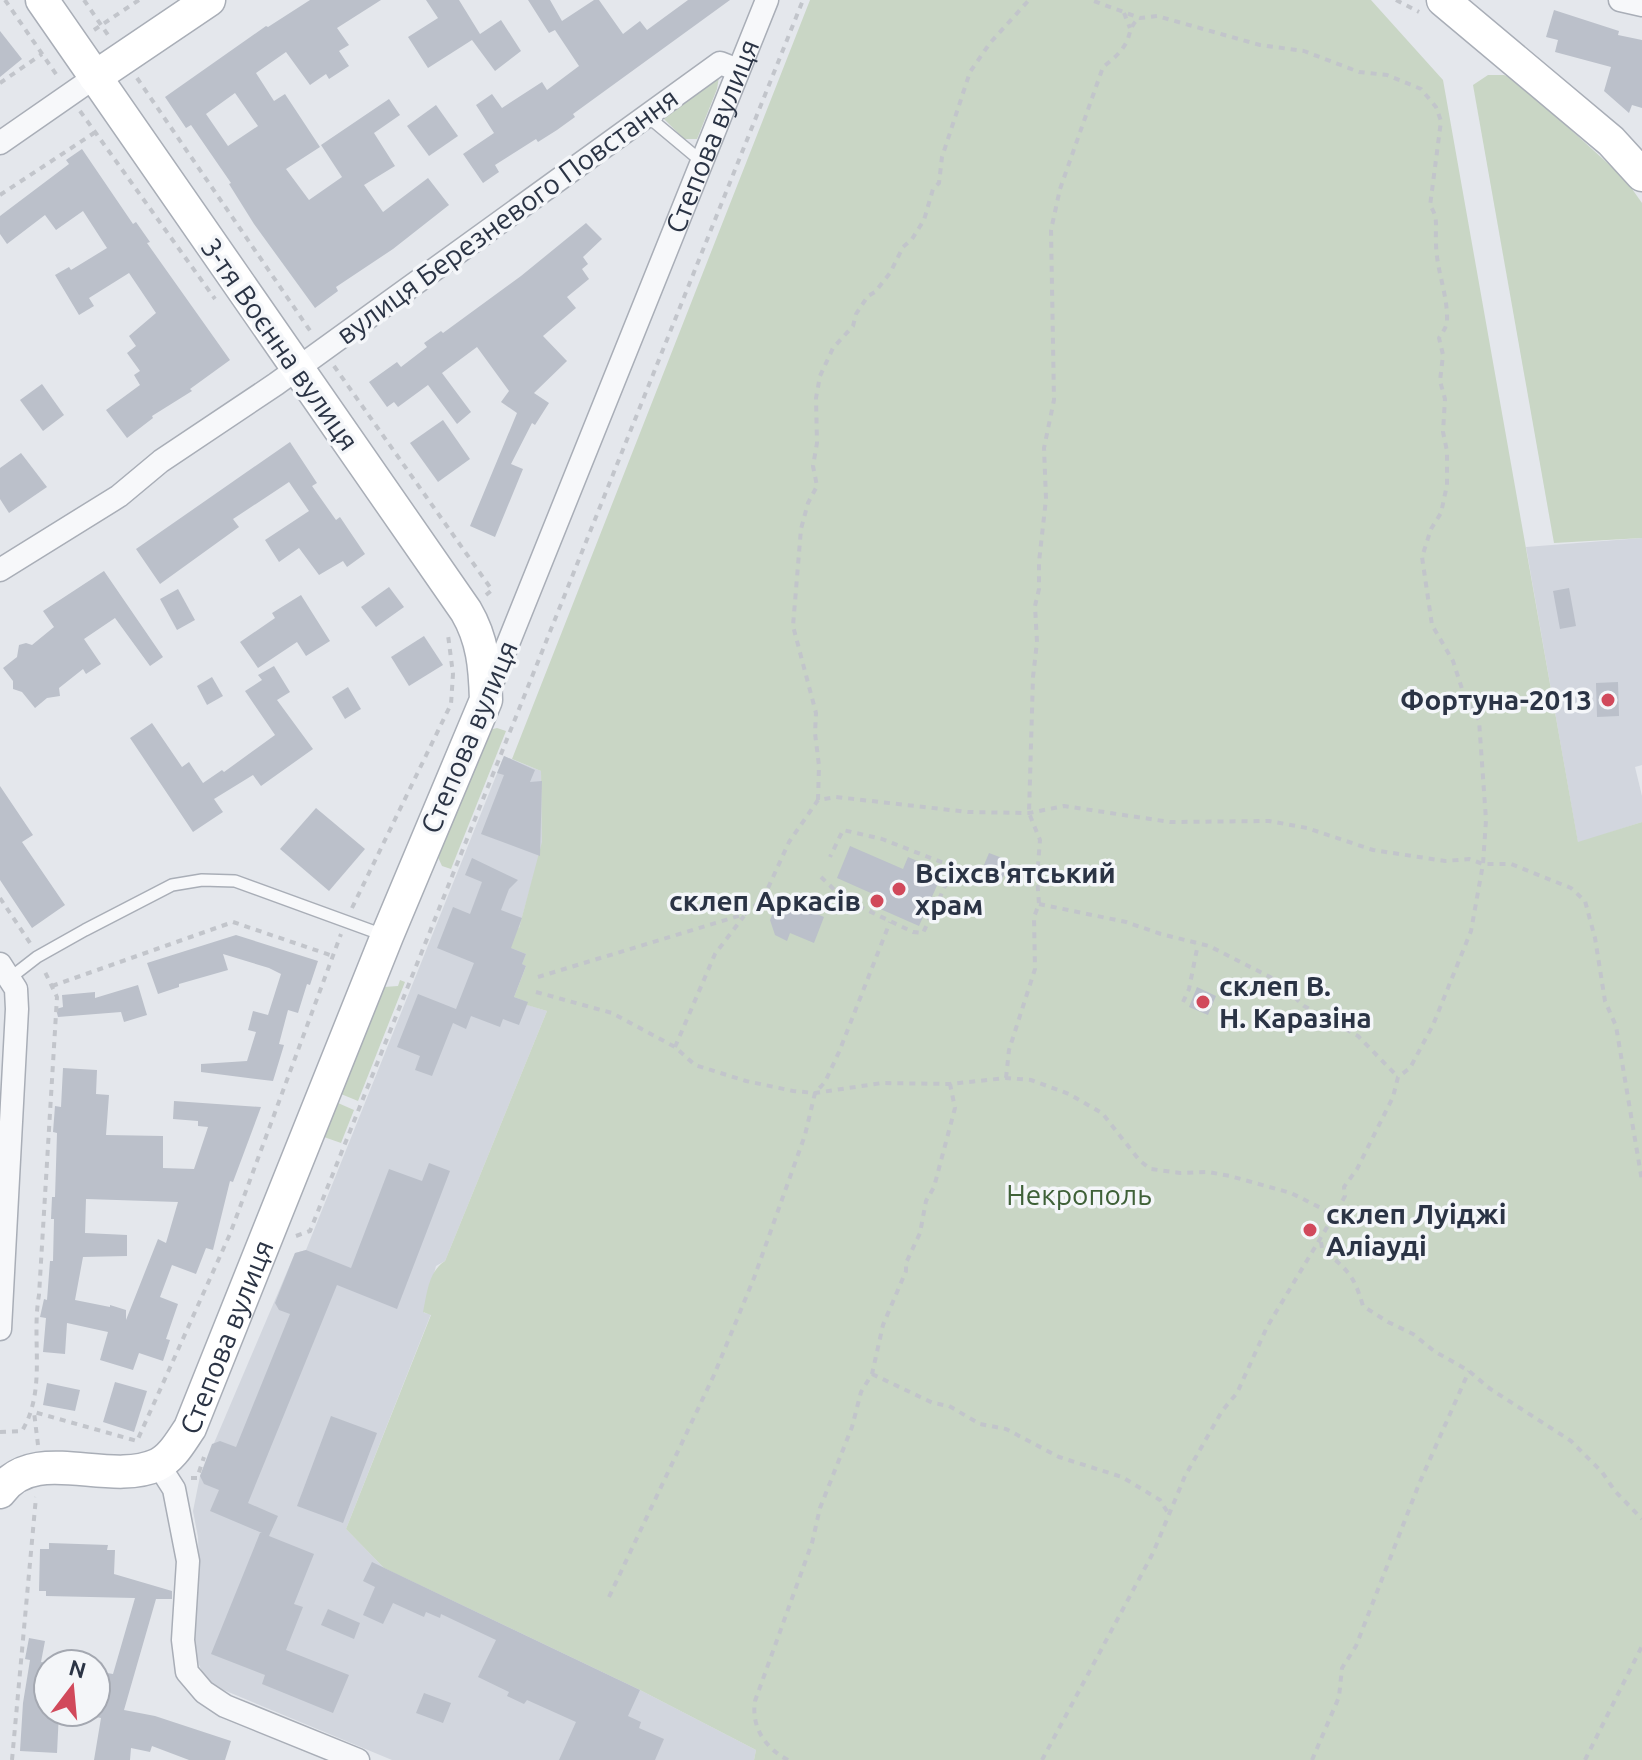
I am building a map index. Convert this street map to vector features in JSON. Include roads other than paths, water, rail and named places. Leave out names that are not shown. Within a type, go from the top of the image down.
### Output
[{"type":"street","name":"3-тя Воєнна вулиця","points":[[42,0],[82,86],[296,369],[466,611],[478,631],[485,662],[486,700]]},
{"type":"street","points":[[0,143],[209,0]]},
{"type":"street","name":"Степова вулиця","points":[[0,1492],[9,1479],[38,1467],[166,1477],[172,1454],[190,1428],[767,0]]},
{"type":"street","points":[[1620,0],[1642,5]]},
{"type":"street","points":[[1457,8],[1611,141],[1642,175]]},
{"type":"street","name":"вулиця Березневого Повстання","points":[[0,570],[119,496],[161,461],[296,369],[720,63],[738,70]]},
{"type":"street","points":[[0,1329],[17,1009],[16,989],[5,971]]},
{"type":"street","points":[[166,1477],[188,1561],[183,1640],[187,1672],[204,1692],[225,1706],[358,1760]]},
{"type":"lane","points":[[646,114],[701,161]]},
{"type":"lane","points":[[5,971],[172,885],[202,880],[235,881],[387,936]]},
{"type":"place","name":"Фортуна-2013","points":[[1608,700]]},
{"type":"place","name":"Всіхсв'ятський храм","points":[[899,889]]},
{"type":"place","name":"склеп Аркасів","points":[[877,901]]},
{"type":"place","name":"склеп В. Н. Каразіна","points":[[1203,1002]]},
{"type":"place","name":"склеп Луіджі Аліауді","points":[[1310,1230]]},
{"type":"park label","name":"Некрополь","points":[[1079,1195]]}]
